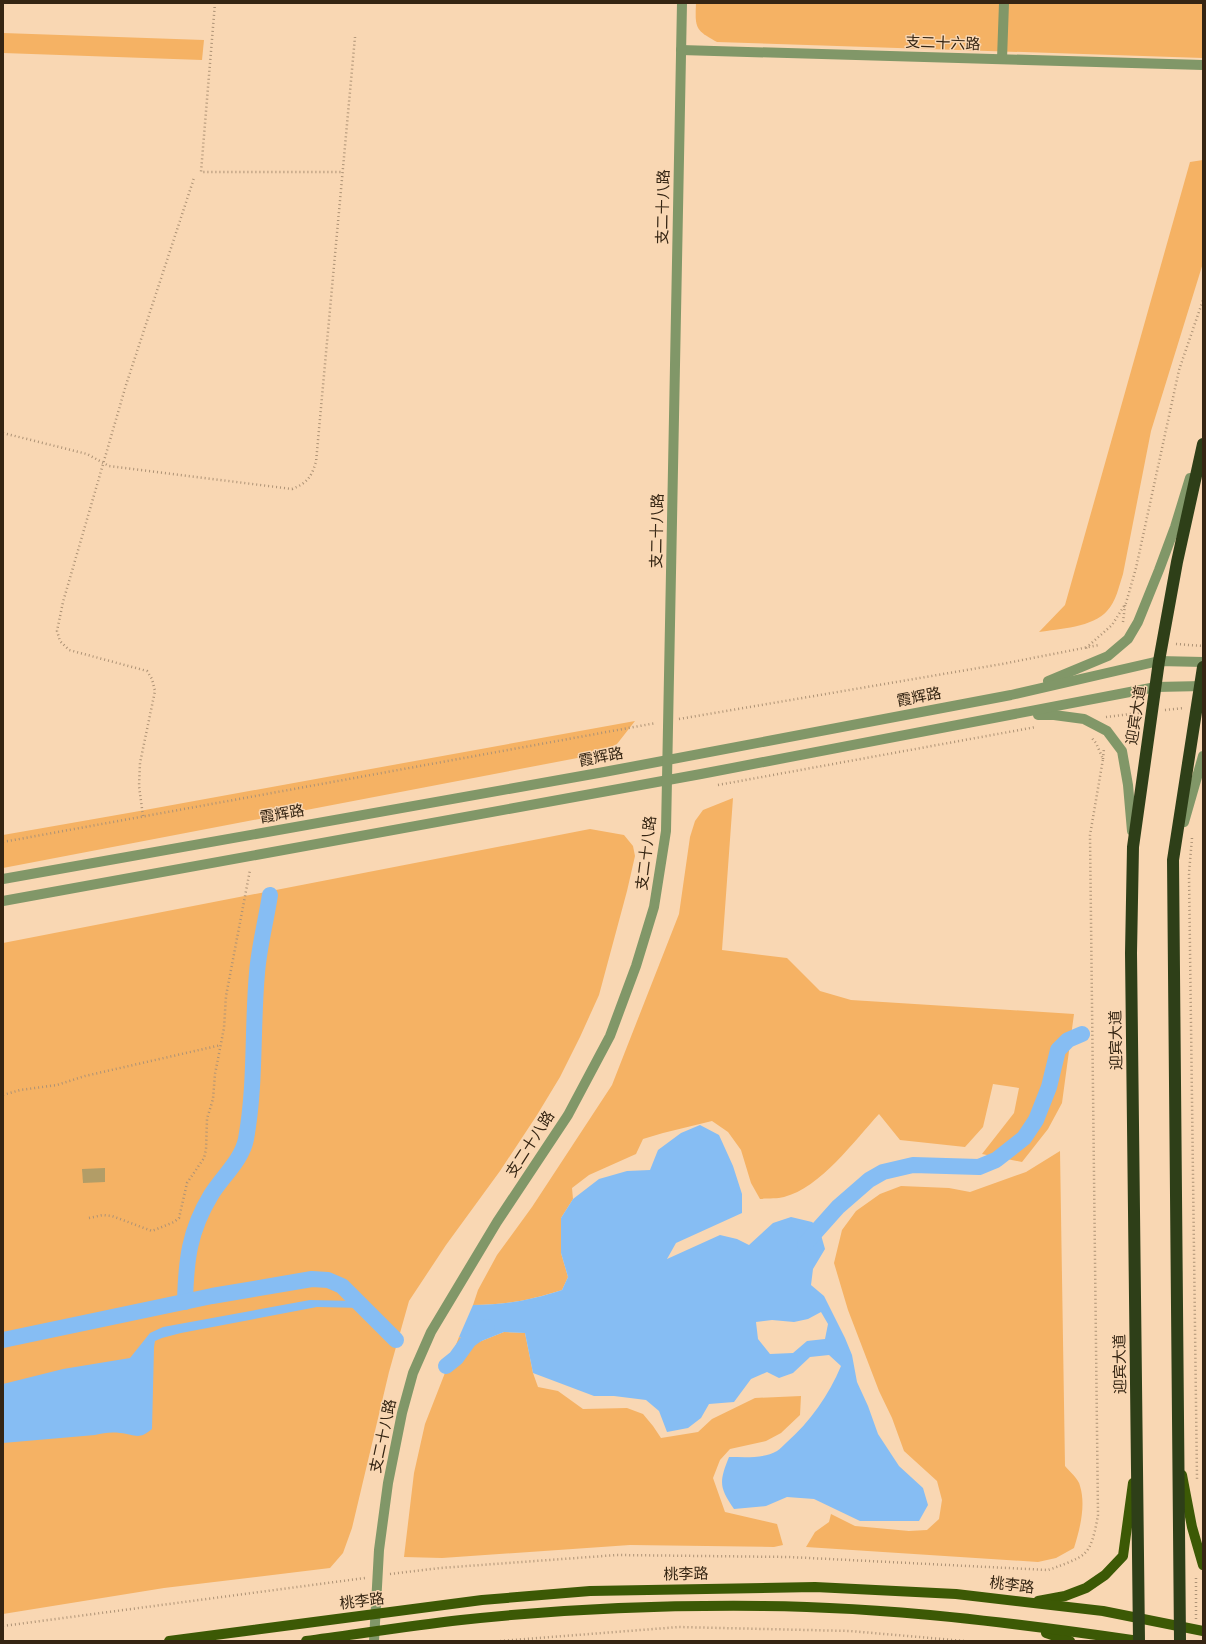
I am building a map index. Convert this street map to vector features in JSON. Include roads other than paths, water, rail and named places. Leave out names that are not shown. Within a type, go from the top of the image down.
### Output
[{"type":"highway","name":"迎宾大道","points":[[1139,1641],[1131,953],[1133,848],[1152,712],[1177,562],[1203,444]]},
{"type":"highway","points":[[1180,1641],[1173,860],[1203,667]]},
{"type":"main road","points":[[1028,1602],[1066,1596],[1086,1588],[1105,1575],[1122,1556],[1127,1531],[1137,1450]]},
{"type":"main road","points":[[1178,1451],[1200,1568]]},
{"type":"main road","name":"桃李路","points":[[169,1641],[482,1600],[590,1591],[711,1588],[815,1587],[956,1594],[1103,1612],[1200,1631]]},
{"type":"main road","points":[[306,1641],[374,1636],[461,1620],[558,1612],[658,1607],[749,1606],[911,1612],[1139,1641]]},
{"type":"main road","points":[[1023,1626],[1070,1641]]},
{"type":"street","name":"支二十八路","points":[[374,1636],[379,1550],[388,1483],[402,1413],[413,1373],[431,1332],[497,1222],[568,1115],[610,1036],[636,966],[654,907],[666,831],[668,780],[682,3]]},
{"type":"street","points":[[1002,59],[1004,3]]},
{"type":"street","name":"支二十六路","points":[[681,50],[1203,65]]},
{"type":"street","points":[[1011,695],[1077,670],[1108,656],[1128,639],[1138,622],[1160,570],[1203,438]]},
{"type":"street","name":"霞辉路","points":[[3,879],[581,776],[1011,695],[1160,661],[1203,662]]},
{"type":"street","points":[[3,901],[668,780],[1156,688],[1201,686]]},
{"type":"street","points":[[1014,715],[1054,715],[1084,719],[1107,731],[1122,752],[1128,785],[1133,848]]},
{"type":"street","points":[[1173,860],[1203,756]]},
{"type":"water","points":[[700,1125],[719,1135],[733,1166],[742,1194],[742,1213],[676,1243],[667,1259],[720,1235],[737,1239],[749,1245],[773,1223],[791,1217],[812,1222],[819,1228],[825,1249],[813,1269],[811,1285],[824,1296],[845,1338],[852,1355],[857,1382],[868,1406],[878,1434],[899,1466],[923,1488],[928,1505],[919,1521],[860,1521],[814,1499],[787,1497],[766,1506],[734,1509],[725,1495],[722,1479],[729,1457],[747,1457],[772,1454],[795,1435],[818,1408],[825,1398],[841,1366],[829,1355],[810,1357],[793,1373],[779,1378],[767,1372],[751,1379],[734,1402],[709,1404],[701,1418],[688,1428],[667,1432],[659,1411],[646,1400],[614,1396],[594,1396],[533,1373],[525,1333],[504,1332],[479,1342],[459,1337],[473,1305],[518,1301],[540,1297],[562,1290],[568,1277],[561,1253],[561,1218],[573,1199],[599,1179],[627,1171],[650,1170],[658,1150],[681,1133]],"holes":[[[821,1312],[828,1324],[825,1339],[807,1341],[793,1353],[770,1354],[758,1339],[756,1322],[772,1320],[794,1322],[808,1319]]]},
{"type":"water","points":[[310,1300],[356,1301],[363,1308],[317,1307],[162,1338],[155,1341],[154,1347],[152,1429],[147,1433],[136,1436],[120,1433],[107,1433],[3,1443],[3,1384],[63,1369],[130,1358],[150,1333],[163,1327]]},
{"type":"waterway","points":[[185,1302],[186,1273],[193,1234],[211,1195],[236,1161],[244,1147],[246,1139],[253,1077],[257,973],[270,895]]},
{"type":"waterway","points":[[805,1244],[838,1207],[869,1180],[883,1172],[913,1165],[979,1167],[996,1160],[1024,1138],[1036,1120],[1049,1087],[1058,1050],[1068,1040],[1082,1034]]},
{"type":"waterway","points":[[3,1340],[212,1296],[312,1279],[328,1280],[342,1286],[396,1340]]},
{"type":"waterway","points":[[446,1366],[456,1358],[469,1340],[487,1327]]}]
